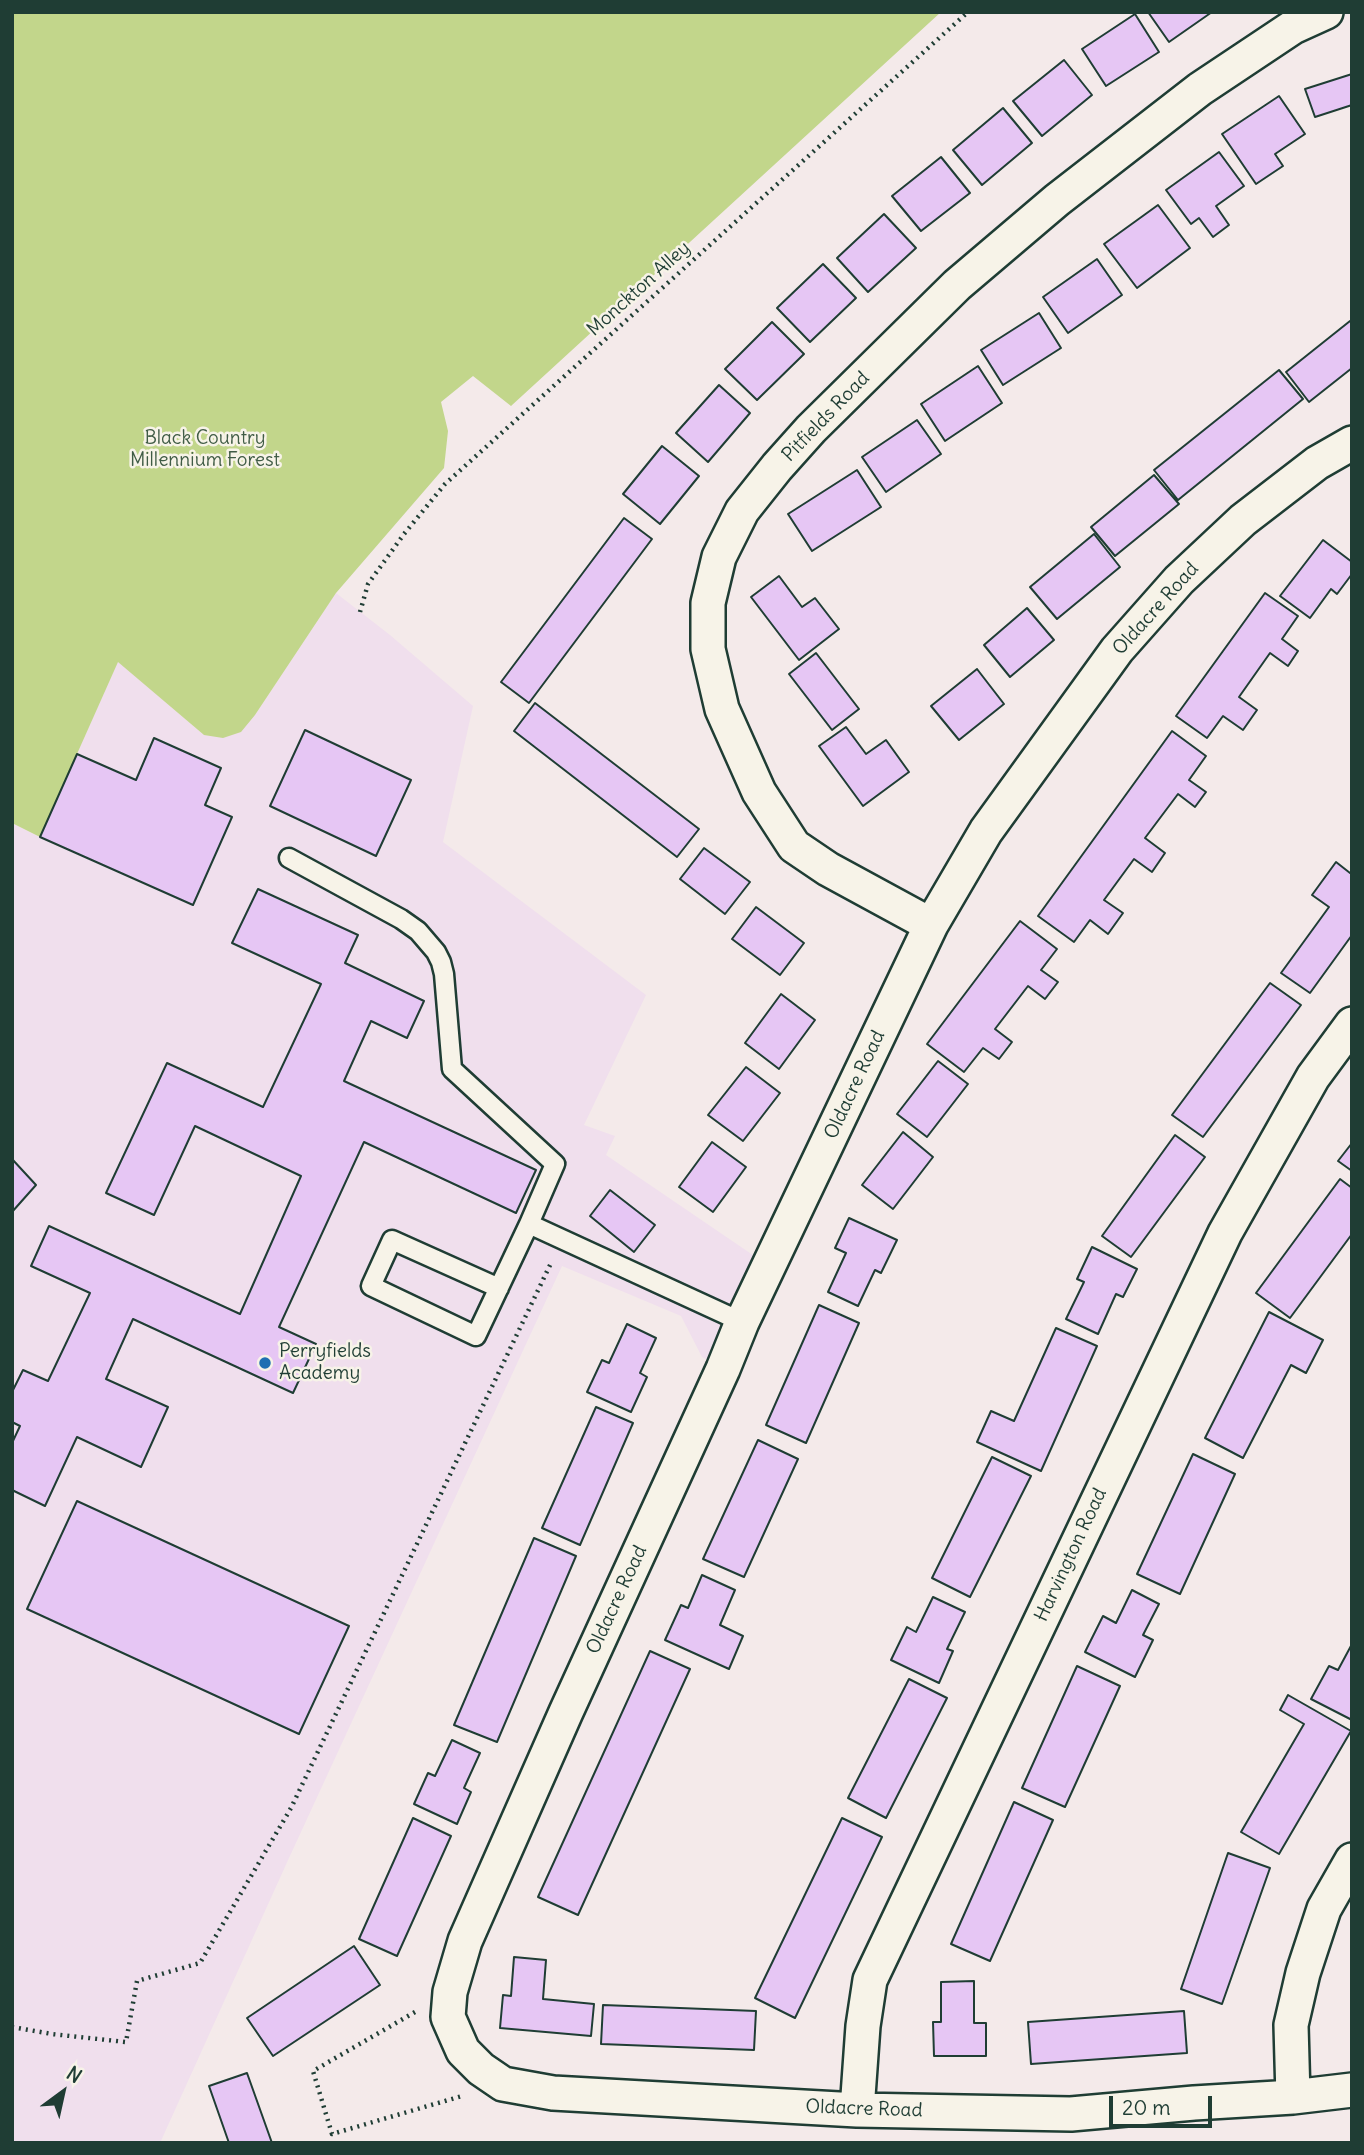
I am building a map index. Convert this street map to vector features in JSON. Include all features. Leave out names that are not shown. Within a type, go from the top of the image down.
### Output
[{"type":"street","name":"Pitfields Road","points":[[931,925],[828,869],[794,846],[759,792],[722,709],[708,649],[708,603],[719,557],[742,511],[777,467],[811,429],[957,285],[1057,200],[1200,89],[1293,27],[1326,12]]},
{"type":"street","name":"Oldacre Road","points":[[1352,443],[1317,463],[1243,520],[1179,580],[1118,650],[986,831],[931,925],[742,1322],[566,1712],[465,1941],[450,1992],[448,2017],[463,2051],[481,2069],[503,2084],[553,2093],[857,2110],[1071,2114],[1352,2090]]},
{"type":"street","name":"Harvington Road","points":[[857,2110],[863,2026],[870,1980],[1225,1233],[1313,1077],[1352,1024]]},
{"type":"street","points":[[1293,2097],[1291,2025],[1303,1973],[1324,1909],[1352,1860]]},
{"type":"lane","points":[[289,858],[418,931],[436,952],[444,974],[452,1069],[555,1164],[529,1224],[499,1288],[476,1336],[371,1286],[392,1241],[499,1288]]},
{"type":"lane","points":[[529,1224],[742,1322]]},
{"type":"path","name":"Monckton Alley","points":[[360,612],[368,584],[445,484],[968,12]]},
{"type":"path","points":[[12,2027],[127,2042],[137,1981],[200,1963],[291,1808],[562,1240]]},
{"type":"path","points":[[450,1992],[313,2071],[332,2134],[503,2084]]},
{"type":"shaded area","name":"Perryfields Academy","points":[[336,593],[473,706],[443,842],[646,995],[584,1125],[615,1136],[606,1155],[769,1266],[723,1369],[702,1357],[681,1316],[562,1266],[160,2143],[12,2143],[12,823],[40,837],[118,661],[204,735],[255,715]]},
{"type":"green space","name":"Black Country Millennium Forest","points":[[12,12],[941,12],[511,406],[473,376],[441,402],[448,431],[444,468],[336,593],[241,732],[223,738],[204,735],[118,662],[40,837],[12,823]]},
{"type":"building","points":[[1148,12],[1212,12],[1169,42]]},
{"type":"building","points":[[1135,14],[1159,52],[1106,86],[1082,49]]},
{"type":"building","points":[[1064,60],[1092,95],[1042,136],[1013,101]]},
{"type":"building","points":[[1352,74],[1352,105],[1315,117],[1305,89]]},
{"type":"building","points":[[1279,96],[1305,134],[1275,154],[1283,166],[1256,184],[1222,134]]},
{"type":"building","points":[[1003,108],[1032,143],[982,185],[953,150]]},
{"type":"building","points":[[1219,152],[1244,186],[1216,206],[1229,225],[1213,237],[1199,218],[1191,224],[1166,190]]},
{"type":"building","points":[[941,157],[970,193],[921,231],[892,196]]},
{"type":"building","points":[[1158,205],[1190,248],[1137,288],[1104,244]]},
{"type":"building","points":[[884,214],[916,248],[868,292],[837,258]]},
{"type":"building","points":[[1097,259],[1122,295],[1068,333],[1043,297]]},
{"type":"building","points":[[823,264],[856,298],[810,342],[777,308]]},
{"type":"building","points":[[1039,313],[1061,348],[1003,385],[981,350]]},
{"type":"building","points":[[1350,321],[1352,368],[1309,402],[1286,372]]},
{"type":"building","points":[[772,322],[804,354],[757,400],[725,369]]},
{"type":"building","points":[[978,366],[1002,403],[945,441],[921,404]]},
{"type":"building","points":[[1279,370],[1303,399],[1178,500],[1154,470]]},
{"type":"building","points":[[719,385],[750,413],[708,462],[676,433]]},
{"type":"building","points":[[917,420],[941,454],[886,492],[862,457]]},
{"type":"building","points":[[662,446],[699,476],[660,524],[623,494]]},
{"type":"building","points":[[857,470],[881,507],[812,551],[788,514]]},
{"type":"building","points":[[1154,475],[1179,504],[1115,556],[1091,527]]},
{"type":"building","points":[[624,518],[652,539],[529,703],[501,682]]},
{"type":"building","points":[[1094,534],[1120,567],[1057,619],[1030,587]]},
{"type":"building","points":[[1323,540],[1352,562],[1352,574],[1337,594],[1331,589],[1310,618],[1280,596]]},
{"type":"building","points":[[779,576],[802,607],[815,598],[839,629],[799,660],[751,597]]},
{"type":"building","points":[[1265,593],[1298,616],[1282,639],[1298,651],[1288,666],[1270,653],[1239,697],[1257,710],[1243,730],[1223,716],[1207,738],[1176,716]]},
{"type":"building","points":[[1027,608],[1054,640],[1010,677],[984,645]]},
{"type":"building","points":[[816,653],[859,709],[832,730],[789,674]]},
{"type":"building","points":[[977,669],[1004,704],[959,740],[931,706]]},
{"type":"building","points":[[535,703],[699,829],[677,857],[514,731]]},
{"type":"building","points":[[846,727],[866,754],[886,740],[909,772],[863,806],[819,746]]},
{"type":"building","points":[[305,730],[411,780],[376,856],[270,806]]},
{"type":"building","points":[[1172,731],[1206,756],[1189,780],[1206,792],[1195,807],[1178,794],[1145,838],[1165,853],[1152,872],[1134,859],[1104,900],[1123,913],[1108,934],[1090,920],[1074,942],[1038,916]]},
{"type":"building","points":[[154,738],[221,768],[205,805],[232,817],[193,905],[40,837],[77,754],[136,780]]},
{"type":"building","points":[[704,848],[750,882],[725,914],[680,879]]},
{"type":"building","points":[[1336,862],[1350,873],[1352,871],[1352,935],[1310,993],[1281,973],[1329,907],[1312,895]]},
{"type":"building","points":[[258,889],[358,935],[345,963],[424,1001],[407,1038],[371,1021],[344,1081],[536,1170],[516,1213],[364,1142],[279,1327],[316,1344],[293,1393],[133,1319],[106,1379],[168,1407],[141,1467],[77,1437],[45,1506],[12,1490],[12,1443],[20,1426],[12,1422],[12,1392],[23,1370],[48,1381],[90,1293],[31,1266],[49,1226],[240,1314],[301,1176],[195,1126],[154,1215],[106,1193],[167,1063],[263,1107],[321,984],[232,943]]},
{"type":"building","points":[[756,907],[804,943],[780,975],[732,939]]},
{"type":"building","points":[[1020,921],[1057,949],[1041,970],[1058,982],[1045,999],[1028,986],[995,1029],[1012,1042],[999,1059],[983,1048],[964,1072],[927,1044]]},
{"type":"building","points":[[1270,983],[1301,1005],[1203,1137],[1172,1115]]},
{"type":"building","points":[[781,994],[815,1020],[779,1069],[745,1043]]},
{"type":"building","points":[[938,1061],[968,1084],[927,1137],[897,1114]]},
{"type":"building","points":[[746,1067],[780,1093],[743,1141],[708,1115]]},
{"type":"building","points":[[903,1132],[933,1157],[893,1209],[862,1185]]},
{"type":"building","points":[[1175,1135],[1205,1157],[1131,1257],[1102,1236]]},
{"type":"building","points":[[712,1142],[746,1167],[713,1212],[679,1187]]},
{"type":"building","points":[[1352,1143],[1352,1171],[1338,1161]]},
{"type":"building","points":[[12,1159],[36,1185],[12,1212]]},
{"type":"building","points":[[1340,1179],[1352,1188],[1352,1234],[1290,1318],[1256,1293]]},
{"type":"building","points":[[610,1190],[655,1225],[634,1252],[590,1216]]},
{"type":"building","points":[[849,1218],[897,1240],[881,1273],[875,1270],[858,1306],[828,1292],[846,1253],[835,1248]]},
{"type":"building","points":[[1092,1247],[1137,1269],[1123,1297],[1116,1294],[1098,1334],[1066,1319],[1084,1282],[1077,1279]]},
{"type":"building","points":[[819,1305],[859,1323],[806,1443],[766,1425]]},
{"type":"building","points":[[1269,1312],[1323,1340],[1306,1373],[1291,1365],[1243,1458],[1205,1438]]},
{"type":"building","points":[[627,1324],[656,1338],[640,1373],[647,1377],[631,1412],[587,1392],[602,1360],[609,1363]]},
{"type":"building","points":[[1056,1328],[1097,1346],[1041,1471],[977,1442],[991,1411],[1014,1421]]},
{"type":"building","points":[[596,1407],[633,1423],[580,1545],[542,1528]]},
{"type":"building","points":[[758,1440],[798,1459],[744,1577],[703,1559]]},
{"type":"building","points":[[1193,1454],[1235,1474],[1180,1594],[1137,1574]]},
{"type":"building","points":[[992,1457],[1031,1476],[970,1597],[932,1578]]},
{"type":"building","points":[[77,1501],[349,1626],[299,1734],[27,1609]]},
{"type":"building","points":[[534,1538],[576,1556],[497,1742],[454,1725]]},
{"type":"building","points":[[702,1575],[735,1590],[720,1625],[743,1636],[729,1669],[665,1640],[681,1605],[688,1608]]},
{"type":"building","points":[[1132,1590],[1159,1604],[1143,1635],[1153,1640],[1135,1677],[1085,1652],[1103,1616],[1116,1623]]},
{"type":"building","points":[[933,1597],[965,1612],[947,1649],[953,1651],[939,1683],[891,1660],[907,1627],[916,1632]]},
{"type":"building","points":[[1352,1644],[1352,1720],[1311,1699],[1329,1666],[1338,1670]]},
{"type":"building","points":[[650,1651],[690,1669],[578,1915],[538,1897]]},
{"type":"building","points":[[1077,1666],[1120,1686],[1065,1807],[1022,1788]]},
{"type":"building","points":[[909,1679],[947,1698],[886,1818],[848,1798]]},
{"type":"building","points":[[1288,1695],[1351,1731],[1279,1854],[1241,1832],[1304,1724],[1280,1710]]},
{"type":"building","points":[[452,1740],[480,1753],[464,1788],[471,1792],[457,1824],[414,1804],[428,1773],[435,1776]]},
{"type":"building","points":[[1014,1802],[1053,1820],[990,1961],[951,1944]]},
{"type":"building","points":[[413,1818],[451,1836],[397,1956],[359,1939]]},
{"type":"building","points":[[842,1818],[882,1837],[795,2018],[755,1998]]},
{"type":"building","points":[[1228,1853],[1270,1868],[1222,2004],[1181,1989]]},
{"type":"building","points":[[354,1946],[380,1985],[273,2056],[247,2018]]},
{"type":"building","points":[[514,1957],[546,1960],[543,1999],[594,2004],[591,2036],[500,2028],[503,1995],[511,1996]]},
{"type":"building","points":[[974,1981],[974,2023],[986,2023],[986,2056],[934,2056],[933,2022],[941,2022],[941,1982]]},
{"type":"building","points":[[603,2005],[756,2011],[754,2050],[601,2044]]},
{"type":"building","points":[[1184,2011],[1187,2053],[1031,2064],[1028,2022]]},
{"type":"building","points":[[247,2073],[272,2143],[229,2143],[209,2086]]},
{"type":"place","name":"Perryfields Academy","points":[[265,1363]]}]
